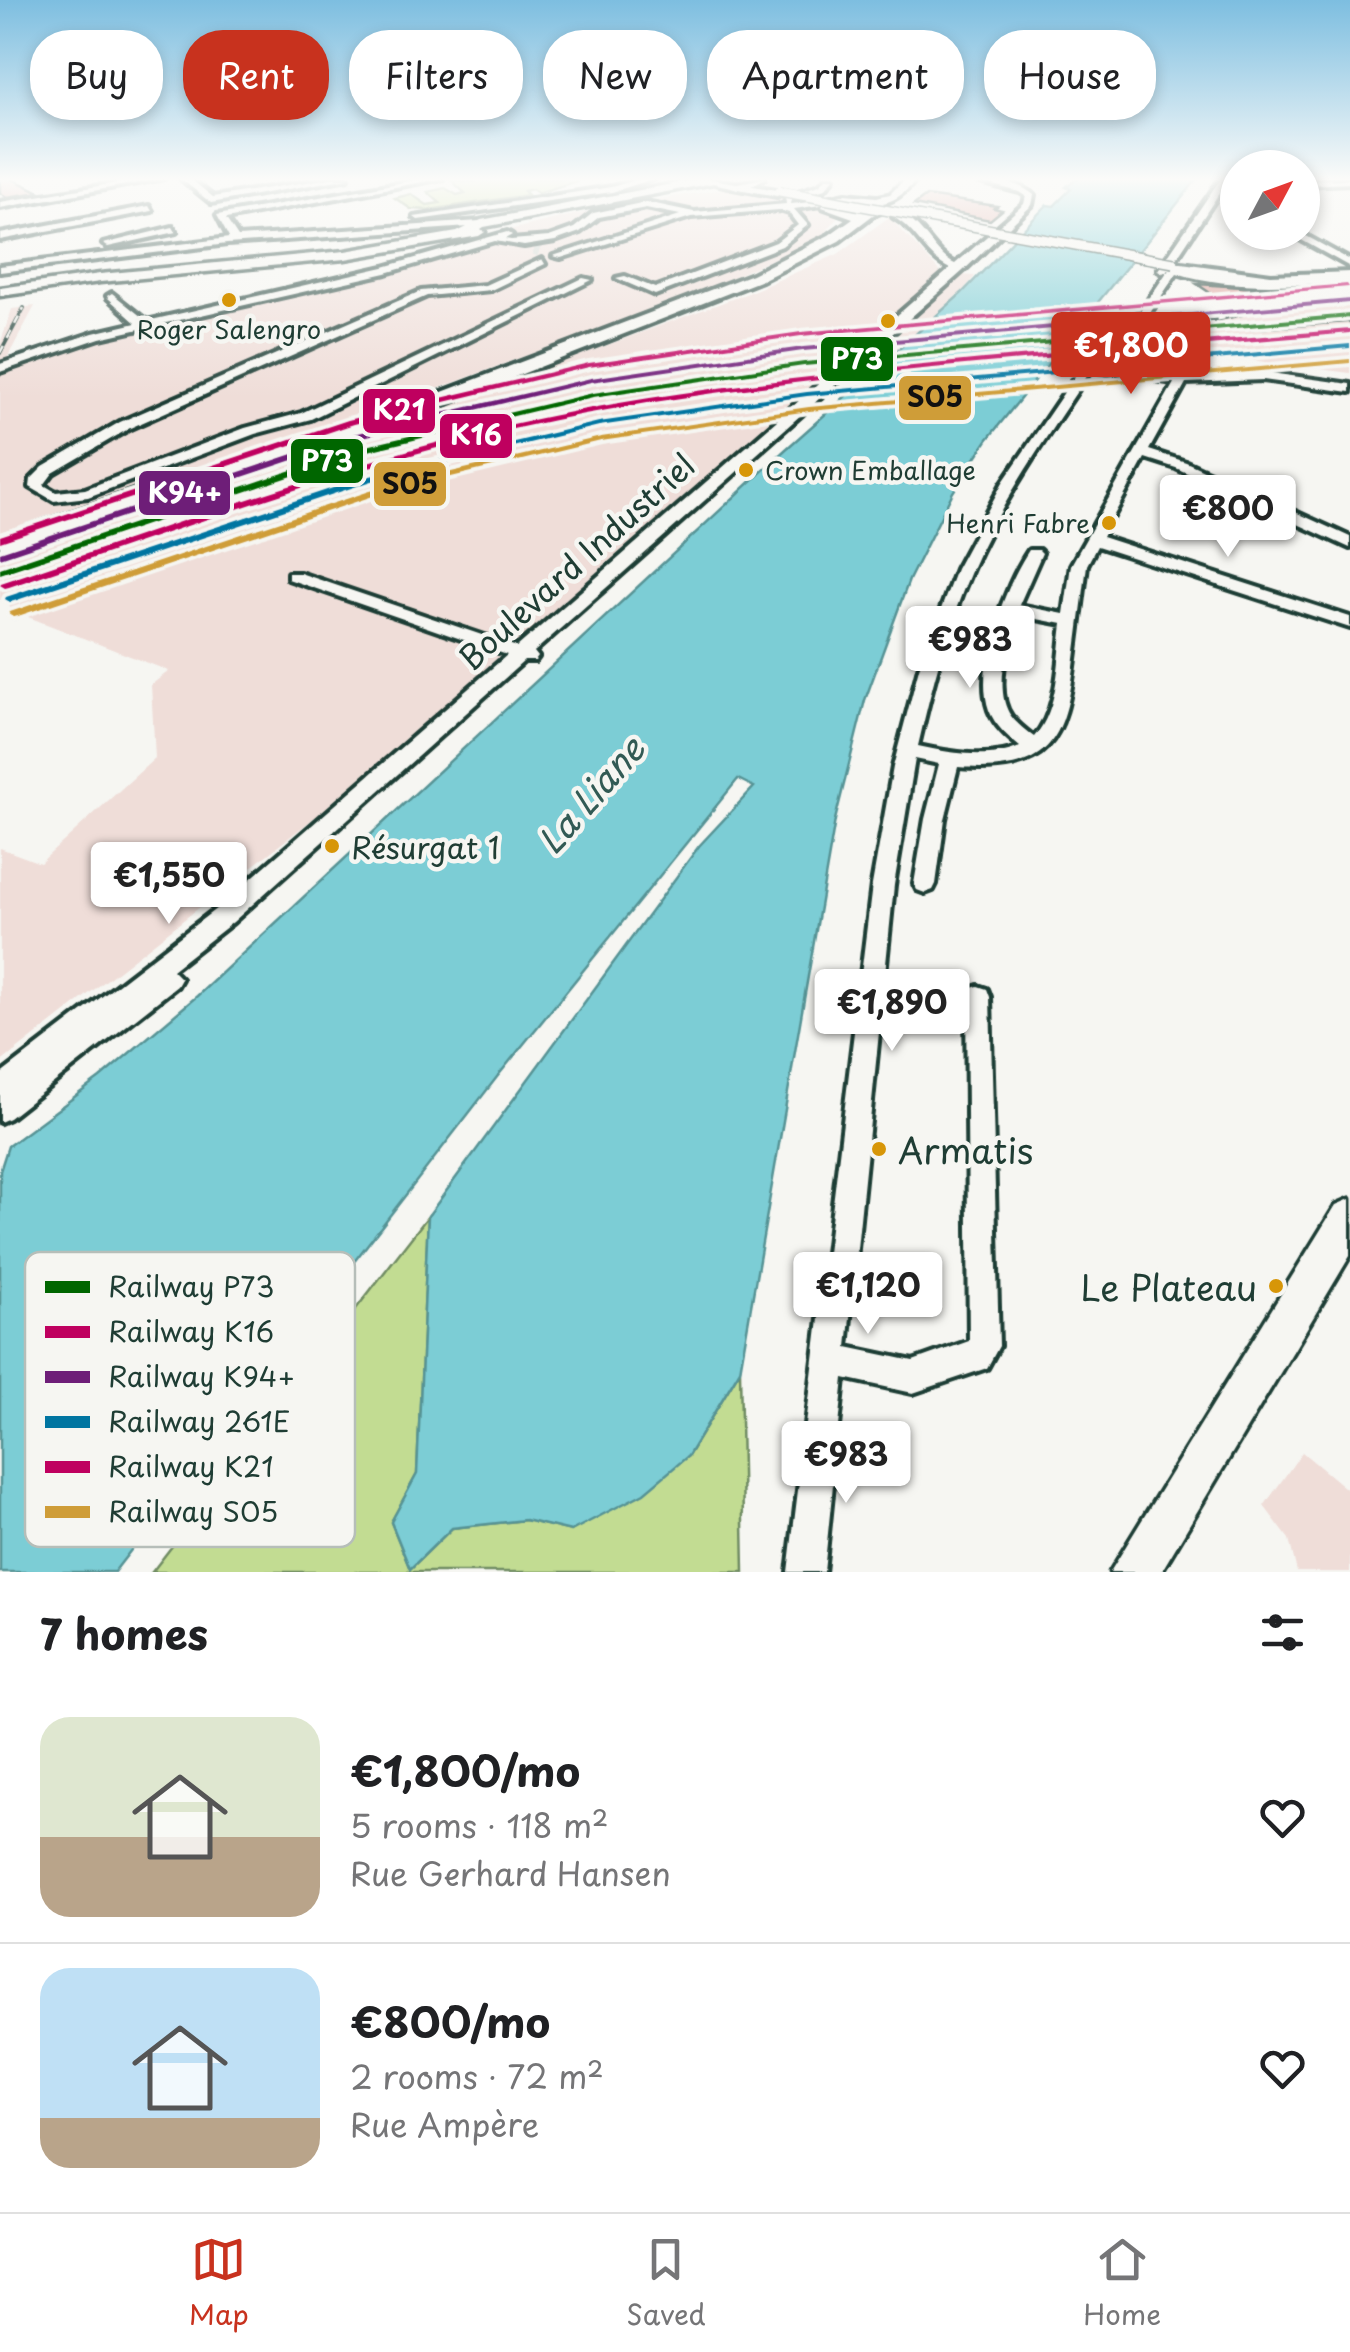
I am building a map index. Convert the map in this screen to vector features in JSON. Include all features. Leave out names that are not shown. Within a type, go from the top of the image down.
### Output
[{"type":"highway","points":[[0,541],[148,486],[350,427],[730,283],[795,251]]},
{"type":"highway","points":[[0,541],[367,427],[757,277],[808,251]]},
{"type":"main road","points":[[0,292],[367,251]]},
{"type":"main road","points":[[1134,1572],[1350,1219]]},
{"type":"street","points":[[21,267],[29,260],[70,251]]},
{"type":"street","points":[[0,269],[145,251]]},
{"type":"street","points":[[0,368],[69,343],[144,323],[454,251]]},
{"type":"street","points":[[523,251],[473,289],[306,416],[250,431],[88,493],[50,496],[40,492],[36,482],[48,470],[132,422],[425,293],[448,291],[473,289],[487,288],[524,251]]},
{"type":"street","points":[[534,251],[621,278],[634,274],[667,287],[760,251]]},
{"type":"street","points":[[931,251],[938,262],[963,266]]},
{"type":"street","name":"Boulevard Industriel","points":[[0,1091],[225,916],[526,656],[980,251]]},
{"type":"street","points":[[1093,251],[1280,281],[1350,276]]},
{"type":"street","points":[[1098,251],[1182,267]]},
{"type":"street","points":[[1129,320],[1178,251]]},
{"type":"street","points":[[806,1572],[883,886],[907,751],[943,622],[990,516],[1088,366],[1118,328],[1144,314],[1191,251]]},
{"type":"street","points":[[1327,251],[1350,264]]},
{"type":"street","points":[[112,296],[144,323]]},
{"type":"street","points":[[1088,366],[1181,381],[1259,376],[1350,388]]},
{"type":"street","points":[[907,751],[950,760],[1000,760],[1035,748],[1056,724],[1075,579],[1092,539],[1181,381]]},
{"type":"street","points":[[1141,452],[1181,464],[1350,543]]},
{"type":"street","points":[[1092,539],[1350,624]]},
{"type":"street","points":[[1034,553],[1011,608],[994,697],[1002,718],[1035,748]]},
{"type":"street","points":[[294,576],[526,656]]},
{"type":"street","points":[[1011,608],[1070,620]]},
{"type":"street","name":"Boulevard Industriel","points":[[0,1109],[244,917],[526,656]]},
{"type":"street","points":[[925,884],[933,828],[950,760]]},
{"type":"street","points":[[830,1359],[913,1377],[976,1357],[984,1346],[978,997]]},
{"type":"shaded area","points":[[465,251],[789,251],[713,286],[308,437],[138,485],[0,532],[0,344],[12,309],[35,306],[5,362],[139,326]]},
{"type":"shaded area","points":[[921,251],[942,274],[975,276],[962,293],[894,352],[837,357],[821,373],[820,380],[391,758],[0,1063],[0,848],[40,863],[155,758],[151,685],[169,671],[10,610],[9,597],[0,600],[0,561],[268,471],[748,293],[838,254]]},
{"type":"shaded area","points":[[1350,300],[1350,373],[1119,343],[1125,332],[1204,313]]},
{"type":"shaded area","points":[[1302,1452],[1350,1492],[1350,1572],[1297,1572],[1289,1539],[1264,1506]]},
{"type":"green space","points":[[428,1216],[417,1474],[391,1522],[410,1569],[452,1528],[526,1520],[571,1531],[688,1456],[740,1370],[744,1572],[152,1572],[171,1547],[355,1547],[355,1310]]},
{"type":"water","name":"La Liane","points":[[1002,251],[1139,251],[987,440],[953,492],[909,580],[865,700],[835,820],[740,1370],[688,1456],[644,1493],[571,1531],[525,1520],[452,1528],[410,1569],[391,1522],[417,1474],[428,1216],[699,846],[754,787],[738,779],[497,1077],[355,1261],[355,1252],[25,1252],[25,1547],[133,1547],[114,1572],[0,1572],[0,1171],[8,1146],[100,1078],[197,996],[785,450],[962,293]]},
{"type":"pier","points":[[1076,336],[1068,345],[875,362],[885,353]]},
{"type":"building","points":[[1197,284],[1259,288],[1269,295],[1219,299]]},
{"type":"railway","points":[[1201,323],[1257,311],[1350,302]]},
{"type":"railway","points":[[0,353],[24,308]]},
{"type":"railway","points":[[1133,337],[1350,321]]},
{"type":"rail line","name":"K21","points":[[0,539],[351,422],[589,365],[801,334],[1347,286]]},
{"type":"rail line","name":"K94+","points":[[0,555],[356,436],[591,380],[803,349],[1349,301]]},
{"type":"rail line","name":"P73","points":[[0,571],[361,450],[593,395],[804,364],[1350,316]]},
{"type":"rail line","name":"K16","points":[[5,585],[373,463],[522,424],[598,409],[879,371],[1350,331]]},
{"type":"rail line","name":"261E","points":[[10,599],[369,479],[599,424],[807,394],[1350,346]]},
{"type":"rail line","name":"S05","points":[[14,614],[373,493],[601,439],[809,409],[1350,361]]},
{"type":"place","name":"Roger Salengro","points":[[229,300]]},
{"type":"place","name":"Crown Emballage","points":[[746,470]]},
{"type":"place","name":"Henri Fabre","points":[[1109,523]]},
{"type":"place","name":"Résurgat 1","points":[[332,846]]},
{"type":"place","name":"Armatis","points":[[879,1149]]},
{"type":"place","name":"Le Plateau","points":[[1276,1286]]}]
